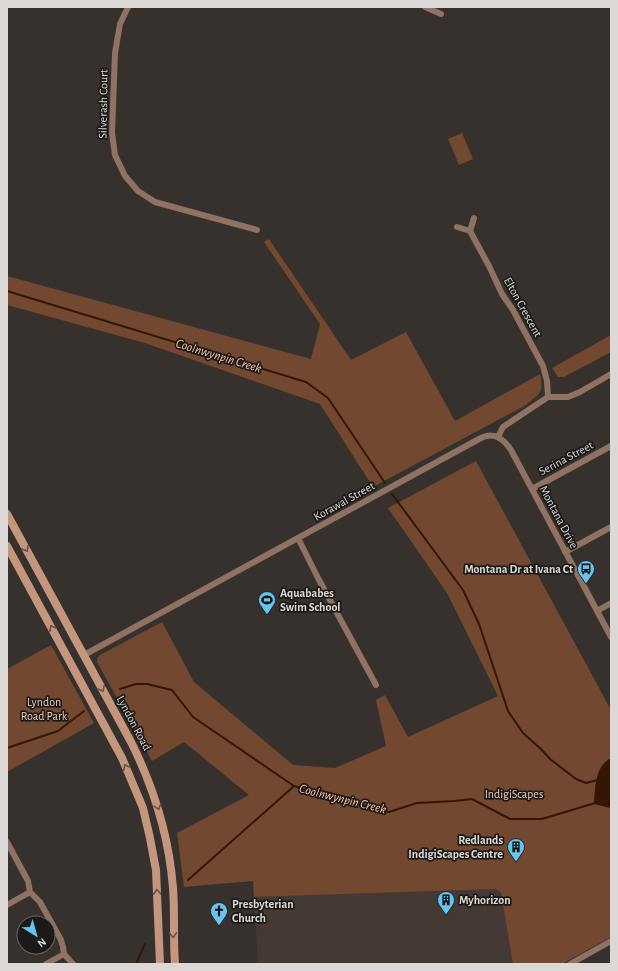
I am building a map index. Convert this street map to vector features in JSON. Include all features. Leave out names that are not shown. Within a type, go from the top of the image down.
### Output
[{"type":"main road","name":"Lyndon Road","points":[[7,514],[141,762],[154,794],[164,828],[170,861],[173,888],[175,964]]},
{"type":"main road","points":[[7,546],[122,758],[143,808],[156,870],[160,964]]},
{"type":"main road","points":[[70,662],[84,655]]},
{"type":"street","name":"Silverash Court","points":[[128,7],[120,24],[115,53],[112,132],[115,155],[125,176],[138,191],[155,202],[257,230]]},
{"type":"street","points":[[425,7],[441,14]]},
{"type":"street","points":[[457,227],[470,231],[474,218]]},
{"type":"street","name":"Elton Crescent","points":[[470,231],[502,294],[513,310],[543,366],[547,381],[548,396]]},
{"type":"street","points":[[498,437],[503,427],[548,396],[568,397],[580,392],[611,374]]},
{"type":"street","name":"Korawal Street","points":[[84,655],[482,437],[489,435],[498,437]]},
{"type":"street","name":"Montana Drive","points":[[498,437],[505,442],[511,450],[611,637]]},
{"type":"street","name":"Serina Street","points":[[532,489],[611,446]]},
{"type":"street","points":[[565,552],[611,527]]},
{"type":"street","points":[[298,538],[376,685]]},
{"type":"street","points":[[597,611],[611,603]]},
{"type":"street","points":[[7,842],[28,881],[30,892],[40,902],[61,940],[64,947],[64,954],[73,964]]},
{"type":"street","points":[[7,905],[30,892]]},
{"type":"street","points":[[570,964],[611,941]]},
{"type":"street","points":[[46,964],[64,954]]},
{"type":"shaded area","points":[[611,758],[610,808],[594,804],[599,772],[602,766]]},
{"type":"shaded area","points":[[496,889],[501,893],[513,964],[258,964],[254,897]]},
{"type":"green space","points":[[462,133],[473,159],[459,165],[448,139]]},
{"type":"green space","points":[[269,239],[351,360],[406,332],[455,421],[540,374],[540,392],[526,405],[373,487],[320,404],[145,343],[7,305],[7,276],[311,359],[320,324],[264,242]]},
{"type":"green space","points":[[611,335],[611,352],[564,377],[558,377],[552,368]]},
{"type":"green space","name":"IndigiScapes","points":[[476,461],[611,710],[611,937],[562,964],[513,964],[501,893],[496,889],[254,897],[253,881],[184,887],[177,833],[249,795],[184,742],[152,761],[97,662],[97,658],[162,622],[194,682],[293,765],[335,768],[386,746],[376,700],[385,695],[408,737],[498,696],[447,593],[388,508]]},
{"type":"green space","name":"Lyndon Road Park","points":[[51,645],[94,723],[7,772],[7,669]]},
{"type":"waterway","name":"Coolnwynpin Creek","points":[[7,291],[306,382],[328,398],[385,483]]},
{"type":"waterway","name":"Coolnwynpin Creek","points":[[392,494],[463,590],[479,624],[508,711],[523,733],[550,759],[576,779],[586,783],[598,780]]},
{"type":"waterway","name":"Coolnwynpin Creek","points":[[120,689],[136,684],[147,684],[172,690],[193,717],[294,786],[311,792],[389,812],[417,803],[472,799],[510,819],[542,819],[595,803]]},
{"type":"waterway","name":"Coolnwynpin Creek","points":[[7,748],[58,731],[84,711]]},
{"type":"waterway","points":[[188,880],[293,787]]},
{"type":"waterway","points":[[136,964],[145,944]]},
{"type":"place","name":"Montana Dr at Ivana Ct","points":[[586,584]]},
{"type":"place","name":"Aquababes Swim School","points":[[267,615]]},
{"type":"place","name":"Redlands IndigiScapes Centre","points":[[516,862]]},
{"type":"place","name":"Myhorizon","points":[[446,915]]},
{"type":"place","name":"Presbyterian Church","points":[[219,926]]}]
